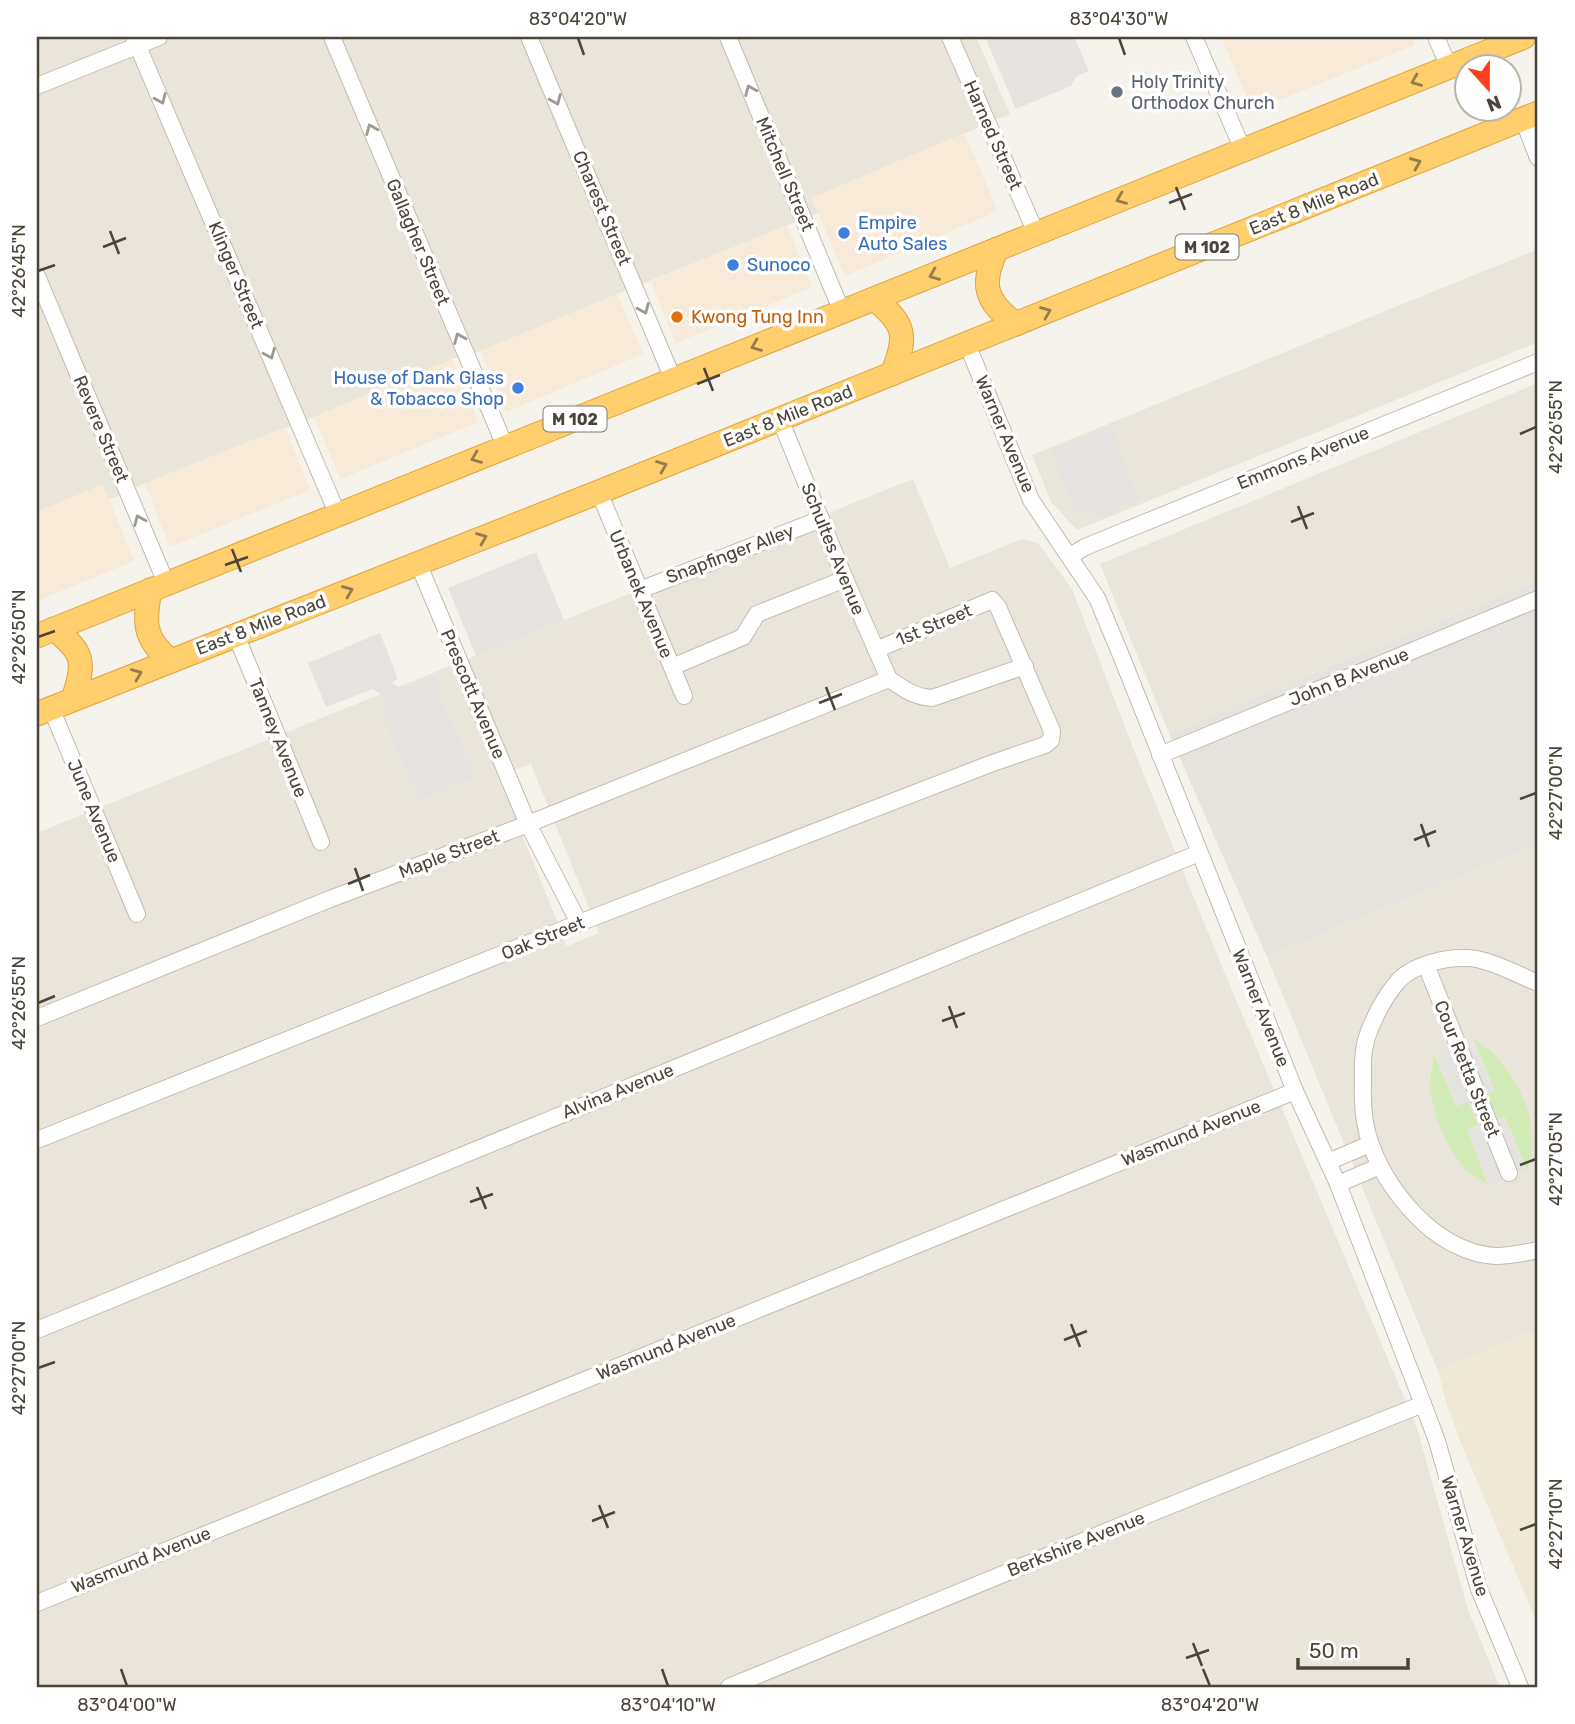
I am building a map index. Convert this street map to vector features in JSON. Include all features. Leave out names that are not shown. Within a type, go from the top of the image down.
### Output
[{"type":"highway","name":"M 102","points":[[45,632],[1524,37]]},
{"type":"highway","name":"East 8 Mile Road","points":[[44,711],[599,492],[1530,116]]},
{"type":"highway","points":[[997,249],[987,275],[988,288],[996,307],[1016,324]]},
{"type":"highway","points":[[874,299],[893,315],[902,334],[902,344],[892,374]]},
{"type":"highway","points":[[158,586],[145,613],[148,635],[160,652],[171,661]]},
{"type":"highway","points":[[45,632],[75,648],[80,657],[80,679],[73,699]]},
{"type":"street","points":[[37,86],[136,41],[159,37]]},
{"type":"street","name":"Gallagher Street","points":[[332,37],[505,446]]},
{"type":"street","name":"Charest Street","points":[[530,37],[673,379]]},
{"type":"street","name":"Mitchell Street","points":[[728,37],[842,312]]},
{"type":"street","name":"Harned Street","points":[[950,37],[1036,233]]},
{"type":"street","points":[[1194,37],[1243,150]]},
{"type":"street","points":[[1436,37],[1450,67]]},
{"type":"street","name":"Klinger Street","points":[[136,41],[337,513]]},
{"type":"street","points":[[1530,116],[1538,158]]},
{"type":"street","name":"Revere Street","points":[[37,276],[158,586]]},
{"type":"street","name":"Warner Avenue","points":[[967,344],[1031,500],[1097,598],[1295,1091],[1338,1184],[1437,1441],[1479,1589],[1520,1687]]},
{"type":"street","name":"Emmons Avenue","points":[[1070,556],[1084,547],[1538,362]]},
{"type":"street","name":"Schultes Avenue","points":[[779,419],[889,679]]},
{"type":"street","name":"Urbanek Avenue","points":[[599,492],[684,696]]},
{"type":"street","name":"Snapfinger Alley","points":[[640,590],[821,519]]},
{"type":"street","name":"Prescott Avenue","points":[[418,563],[528,824],[579,923]]},
{"type":"street","points":[[672,667],[743,637],[757,614],[845,579]]},
{"type":"street","name":"John B Avenue","points":[[1160,755],[1538,599]]},
{"type":"street","name":"1st Street","points":[[876,650],[992,600],[998,607],[1025,666]]},
{"type":"street","name":"Tanney Avenue","points":[[236,635],[321,842]]},
{"type":"street","points":[[889,679],[921,697],[932,698],[1025,666]]},
{"type":"street","name":"Oak Street","points":[[37,1140],[579,923],[1045,745],[1051,740],[1052,731],[1025,666]]},
{"type":"street","name":"Maple Street","points":[[37,1018],[330,899],[528,824],[889,679]]},
{"type":"street","name":"June Avenue","points":[[44,711],[137,914]]},
{"type":"street","name":"Alvina Avenue","points":[[37,1330],[1199,853]]},
{"type":"street","points":[[1538,983],[1505,968],[1472,958],[1455,958],[1413,970],[1400,979],[1371,1026],[1365,1045],[1362,1099],[1370,1144],[1380,1166],[1400,1197],[1435,1232],[1455,1245],[1494,1256],[1538,1250]]},
{"type":"street","name":"Cour Retta Street","points":[[1426,965],[1509,1173]]},
{"type":"street","name":"Wasmund Avenue","points":[[37,1603],[1295,1091]]},
{"type":"street","points":[[1328,1162],[1370,1144]]},
{"type":"street","points":[[1338,1184],[1380,1166]]},
{"type":"street","name":"Berkshire Avenue","points":[[729,1687],[1423,1404]]},
{"type":"shaded area","points":[[37,37],[976,37],[1010,114],[812,198],[818,213],[481,351],[452,359],[109,500],[102,485],[37,512]]},
{"type":"shaded area","points":[[985,37],[1074,37],[1089,71],[1076,77],[1071,86],[1016,109]]},
{"type":"shaded area","points":[[1221,37],[1411,37],[1415,45],[1253,111]]},
{"type":"shaded area","points":[[964,133],[998,211],[845,276],[812,198]]},
{"type":"shaded area","points":[[787,225],[812,287],[676,343],[651,281]]},
{"type":"shaded area","points":[[1538,249],[1538,342],[1077,530],[1051,502],[1032,455]]},
{"type":"shaded area","points":[[617,294],[643,354],[506,412],[481,351]]},
{"type":"shaded area","points":[[452,359],[478,422],[341,479],[314,417]]},
{"type":"shaded area","points":[[1538,383],[1538,580],[1169,733],[1100,564]]},
{"type":"shaded area","points":[[1111,426],[1139,500],[1099,517],[1076,508],[1050,451]]},
{"type":"shaded area","points":[[285,427],[310,490],[170,547],[145,483]]},
{"type":"shaded area","points":[[913,479],[950,568],[1022,539],[1038,543],[1072,589],[1223,969],[1417,1428],[1468,1610],[1500,1687],[37,1687],[37,833]],"holes":[[[531,764],[599,933],[567,946],[498,775]]]},
{"type":"shaded area","points":[[103,485],[134,561],[37,601],[37,512]]},
{"type":"shaded area","points":[[536,552],[564,620],[476,656],[448,588]]},
{"type":"shaded area","points":[[1538,580],[1538,844],[1267,957],[1169,733]]},
{"type":"shaded area","points":[[380,633],[398,679],[391,683],[403,689],[438,674],[444,688],[440,696],[475,776],[419,800],[380,710],[387,707],[383,696],[373,689],[326,707],[308,663]]},
{"type":"shaded area","points":[[1538,844],[1538,1329],[1438,1371],[1267,957]]},
{"type":"shaded area","points":[[1471,1039],[1493,1091],[1482,1095],[1492,1122],[1504,1118],[1526,1171],[1490,1185],[1468,1131],[1481,1125],[1469,1100],[1458,1105],[1436,1053]]},
{"type":"shaded area","points":[[1538,1329],[1538,1625],[1460,1441],[1438,1371]]},
{"type":"green space","points":[[1473,1038],[1486,1047],[1508,1071],[1524,1101],[1532,1132],[1532,1151],[1527,1170],[1505,1117],[1491,1120],[1482,1096],[1495,1091]]},
{"type":"green space","points":[[1434,1054],[1456,1106],[1468,1102],[1478,1125],[1467,1130],[1488,1185],[1466,1170],[1452,1152],[1439,1125],[1429,1089]]},
{"type":"place","name":"Holy Trinity Orthodox Church","points":[[1117,92]]},
{"type":"place","name":"Empire Auto Sales","points":[[844,233]]},
{"type":"place","name":"Sunoco","points":[[733,265]]},
{"type":"place","name":"Kwong Tung Inn","points":[[677,317]]},
{"type":"place","name":"House of Dank Glass & Tobacco Shop","points":[[518,388]]}]
